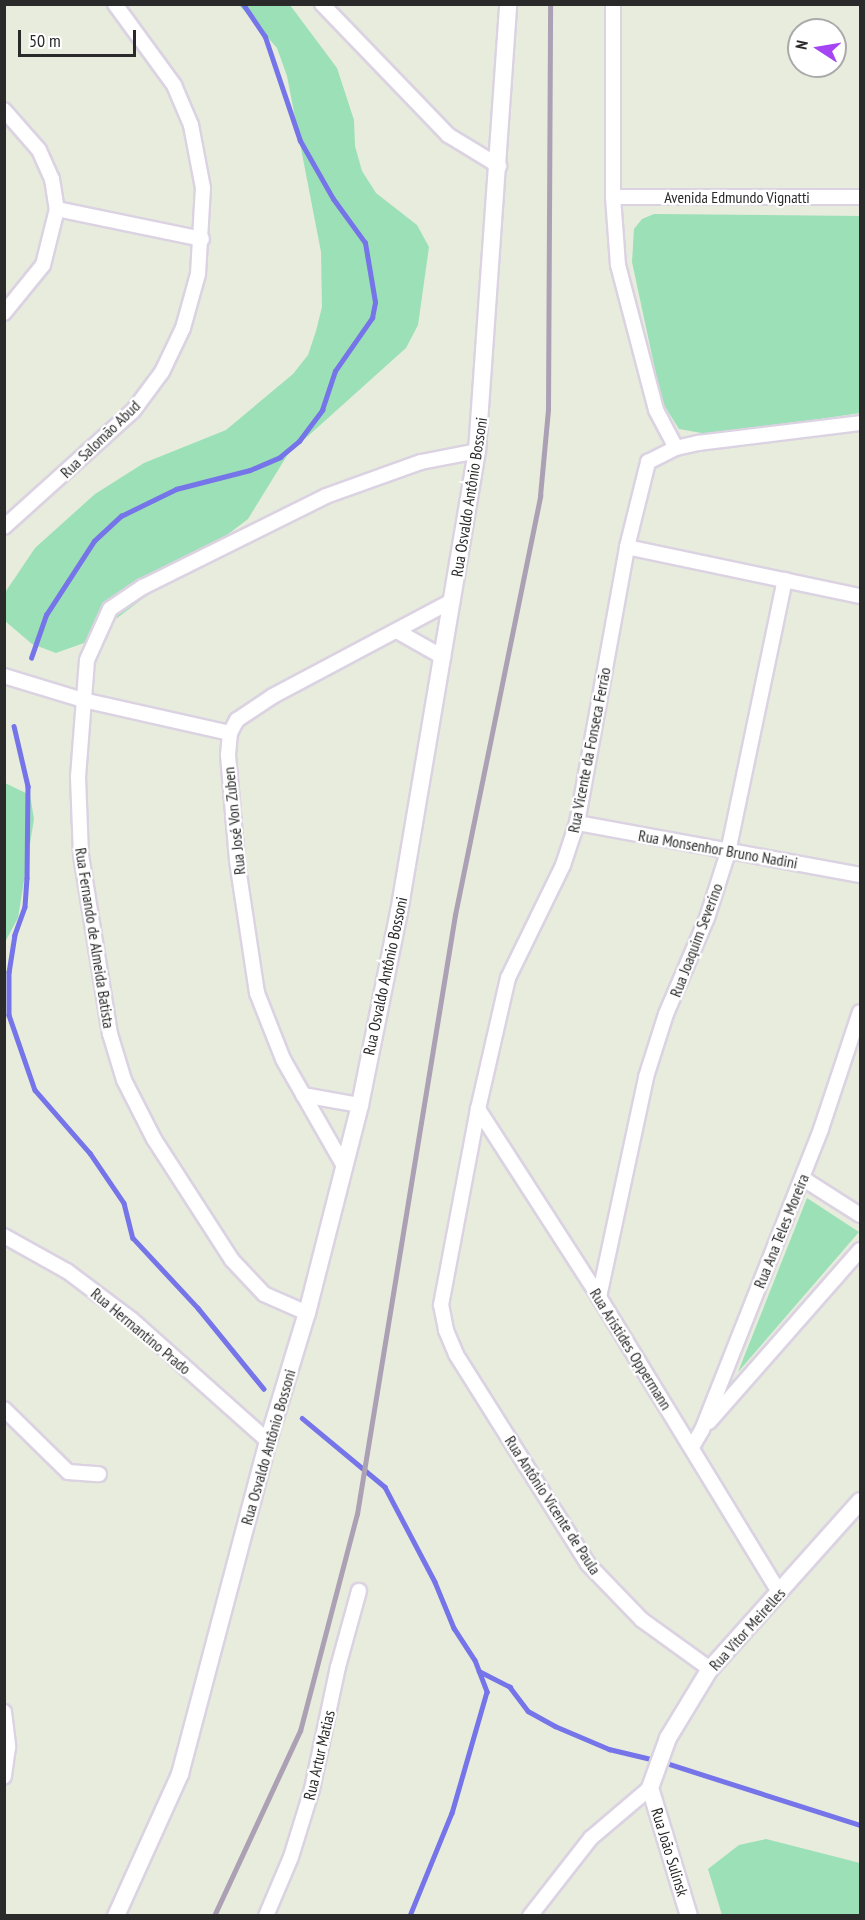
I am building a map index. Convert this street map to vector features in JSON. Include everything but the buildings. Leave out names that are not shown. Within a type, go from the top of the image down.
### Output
[{"type":"street","name":"Rua Salomão Abud","points":[[4,527],[133,411],[162,372],[186,317],[198,274],[202,239],[203,188],[191,125],[174,85],[116,4]]},
{"type":"street","points":[[322,4],[448,135],[499,166]]},
{"type":"street","name":"Rua Osvaldo Antônio Bossoni","points":[[116,1916],[180,1774],[268,1441],[307,1313],[360,1105],[399,912],[477,451],[499,166],[508,4]]},
{"type":"street","points":[[613,4],[613,197],[618,266],[656,410],[676,448]]},
{"type":"street","points":[[4,313],[43,266],[57,209],[52,179],[39,150],[7,118]]},
{"type":"street","name":"Avenida Edmundo Vignatti","points":[[613,197],[861,197]]},
{"type":"street","points":[[57,209],[202,239]]},
{"type":"street","name":"Rua Vicente da Fonseca Ferrão","points":[[441,1305],[478,1109],[508,978],[521,944],[563,865],[577,823],[627,548],[648,462],[676,448],[861,423]]},
{"type":"street","name":"Rua Fernando de Almeida Batista","points":[[307,1313],[264,1294],[232,1260],[159,1148],[124,1080],[110,1034],[81,855],[78,777],[87,660],[96,635],[110,609],[143,587],[326,496],[421,462],[477,451]]},
{"type":"street","points":[[627,548],[861,596]]},
{"type":"street","name":"Rua Joaquim Severino","points":[[599,1297],[646,1077],[666,1014],[708,918],[728,852],[785,580]]},
{"type":"street","points":[[4,676],[83,700],[230,733],[237,720],[273,696],[452,601]]},
{"type":"street","points":[[397,631],[443,657]]},
{"type":"street","name":"Rua José Von Zuben","points":[[230,733],[228,755],[237,860],[257,993],[265,1021],[303,1095],[344,1166]]},
{"type":"street","name":"Rua Monsenhor Bruno Nadini","points":[[577,823],[861,875]]},
{"type":"street","name":"Rua Ana Teles Moreira","points":[[692,1447],[702,1430],[802,1178],[861,1012]]},
{"type":"street","points":[[303,1095],[360,1105]]},
{"type":"street","name":"Rua Aristides Oppermann","points":[[478,1109],[599,1297],[779,1592]]},
{"type":"street","points":[[802,1178],[861,1215]]},
{"type":"street","name":"Rua Hermantino Prado","points":[[4,1236],[66,1271],[131,1319],[268,1441]]},
{"type":"street","points":[[702,1430],[861,1250]]},
{"type":"street","name":"Rua Antônio Vicente de Paula","points":[[441,1305],[446,1330],[456,1353],[588,1564],[642,1620],[710,1670]]},
{"type":"street","points":[[4,1409],[68,1472],[99,1474]]},
{"type":"street","name":"Rua Vitor Meirelles","points":[[653,1780],[668,1738],[710,1670],[861,1501]]},
{"type":"street","name":"Rua Artur Matias","points":[[266,1916],[291,1857],[312,1789],[338,1667],[359,1591]]},
{"type":"street","points":[[4,1712],[8,1747],[4,1777]]},
{"type":"street","points":[[530,1916],[591,1838],[653,1780]]},
{"type":"street","name":"Rua João Sulinsk","points":[[653,1780],[689,1916]]},
{"type":"green space","points":[[239,5],[290,5],[337,68],[354,120],[355,146],[362,171],[376,193],[417,225],[429,247],[418,325],[406,348],[288,454],[248,519],[84,643],[56,653],[32,644],[5,621],[4,594],[35,548],[95,494],[144,463],[226,430],[293,374],[308,355],[316,331],[322,307],[321,252],[287,76],[277,48]]},
{"type":"green space","points":[[654,214],[860,216],[860,413],[713,435],[679,429],[662,402],[632,262],[634,229],[642,219]]},
{"type":"green space","points":[[5,783],[30,795],[34,819],[18,918],[5,942]]},
{"type":"green space","points":[[807,1198],[859,1232],[738,1372]]},
{"type":"green space","points":[[766,1839],[860,1863],[860,1915],[722,1915],[708,1869],[739,1845]]},
{"type":"waterway","points":[[31,658],[46,615],[94,541],[121,516],[176,489],[250,470],[280,457],[299,441],[322,410],[335,371],[372,318],[375,302],[365,243],[333,199],[300,141],[265,37],[243,4]]},
{"type":"waterway","points":[[14,726],[28,786],[27,878],[25,907],[15,935],[9,972],[9,1015],[35,1090],[90,1153],[124,1203],[133,1238],[198,1308],[264,1389]]},
{"type":"waterway","points":[[302,1418],[385,1487],[435,1582],[454,1628],[475,1660],[487,1692],[452,1813],[410,1916]]},
{"type":"waterway","points":[[479,1671],[510,1687],[528,1711],[555,1726],[609,1749],[655,1760]]},
{"type":"waterway","points":[[663,1762],[860,1825]]},
{"type":"railway","points":[[214,1916],[300,1731],[357,1514],[455,915],[540,496],[548,409],[550,4]]}]
